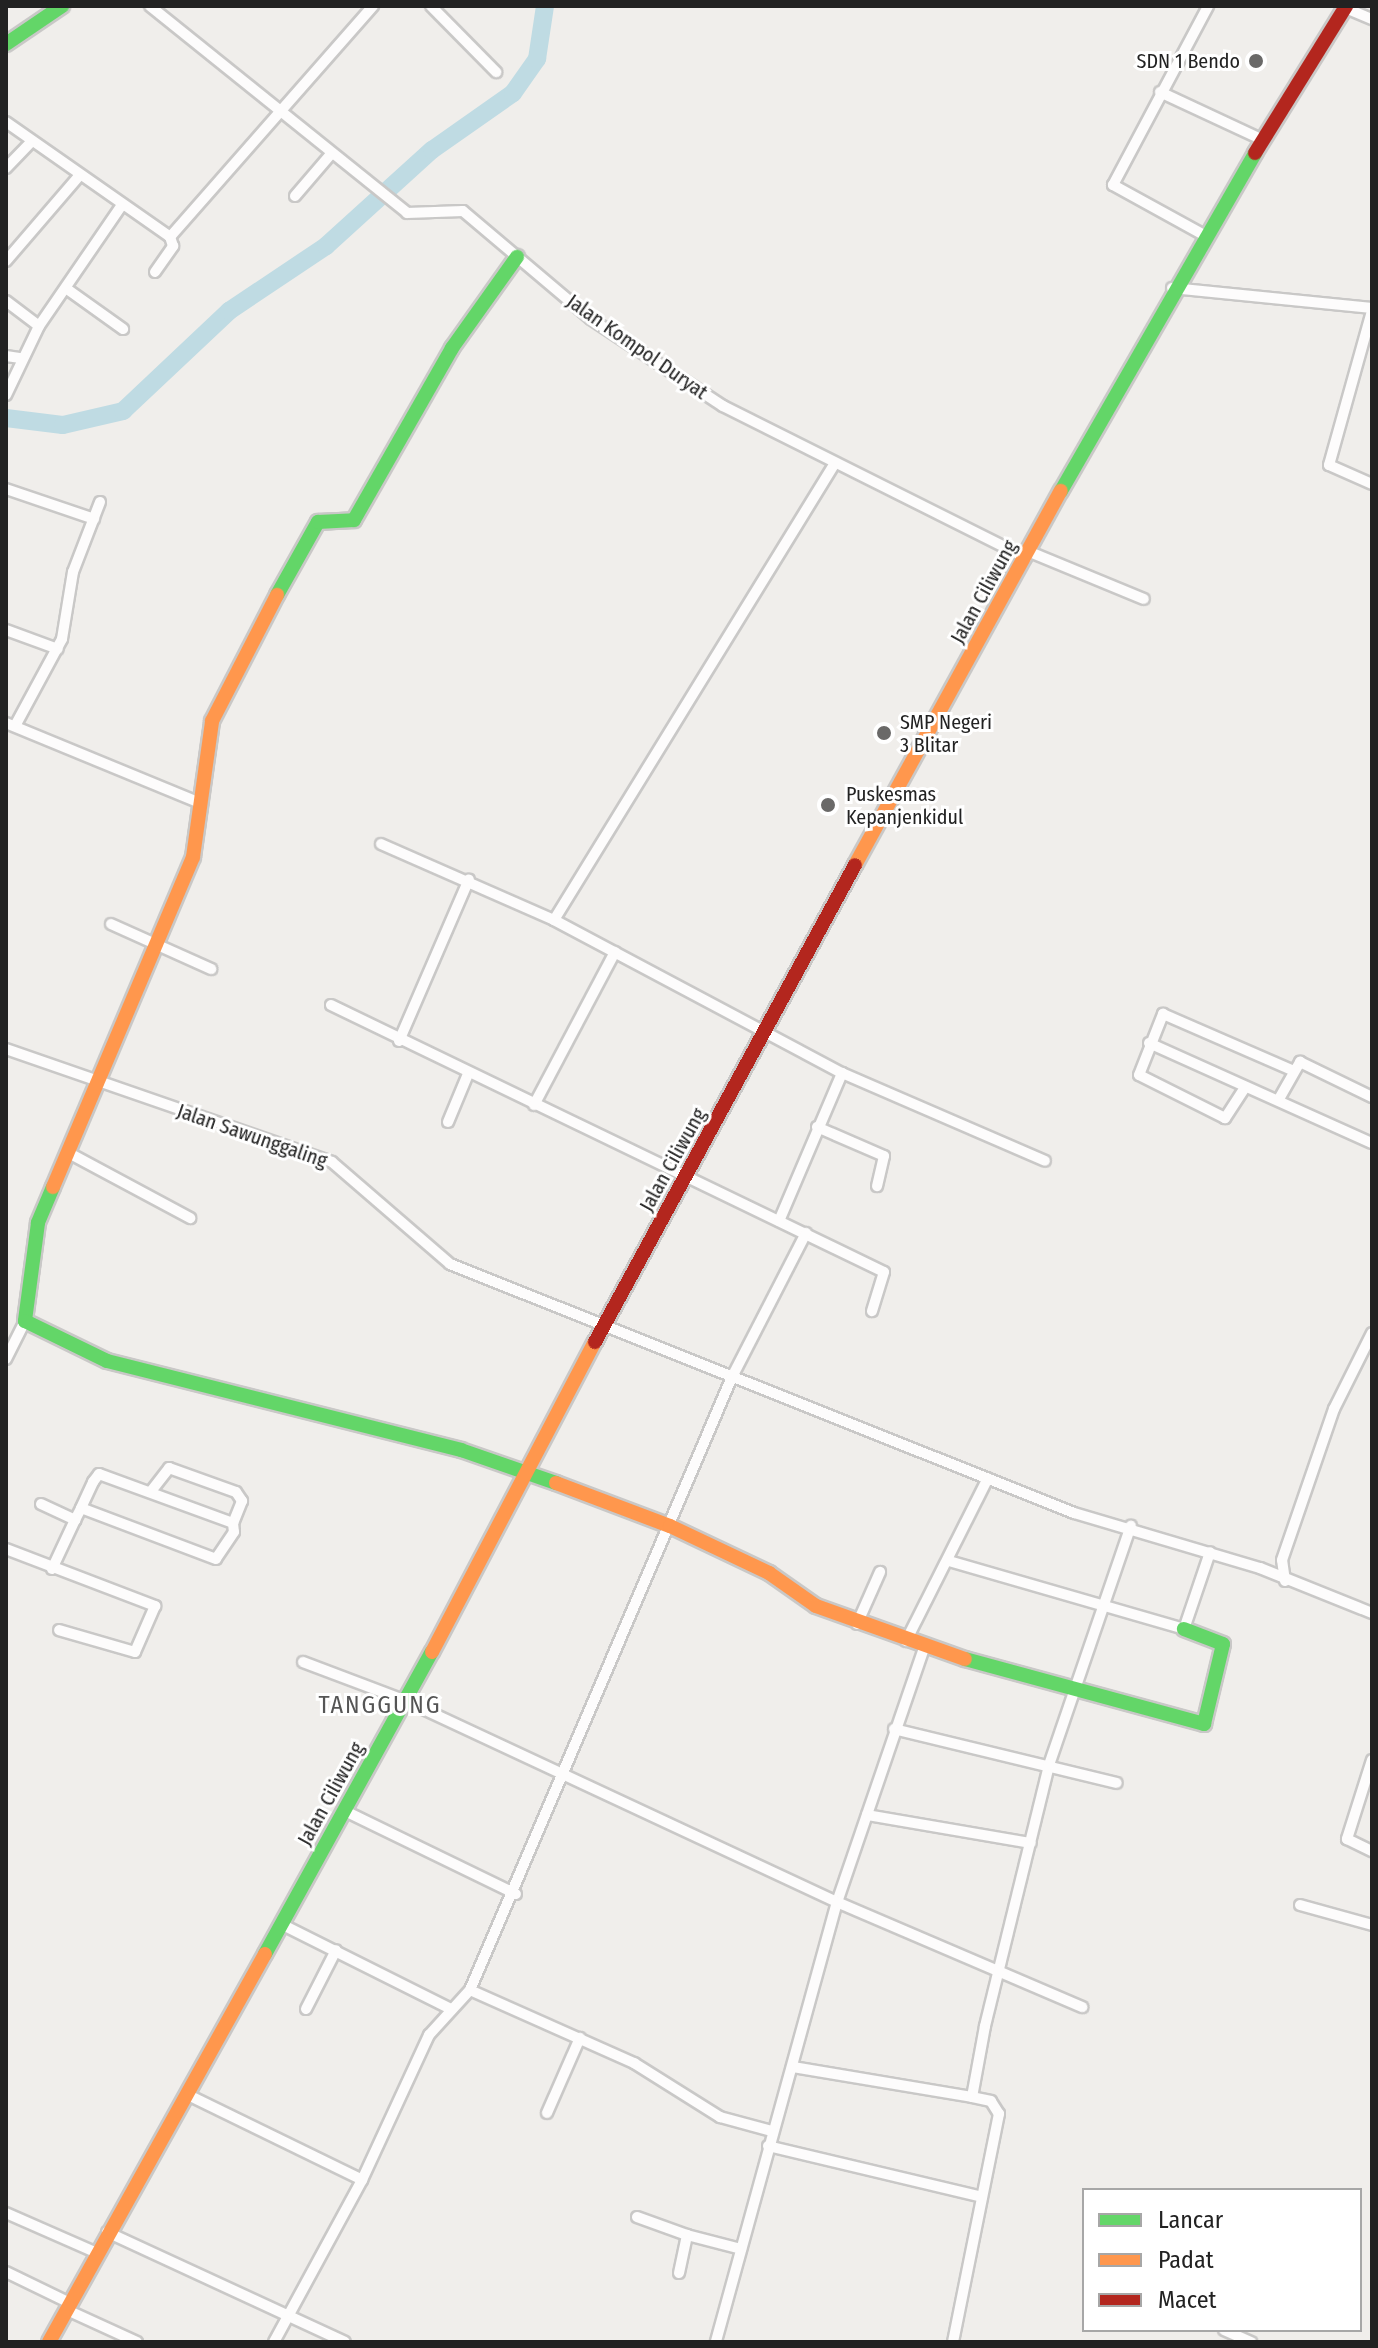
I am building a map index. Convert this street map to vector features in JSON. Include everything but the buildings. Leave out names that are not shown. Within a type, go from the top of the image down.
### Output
[{"type":"main road","points":[[6,44],[62,6]]},
{"type":"main road","name":"Jalan Ciliwung","points":[[49,2342],[105,2231],[186,2094],[406,1701],[530,1474],[604,1324],[1172,288],[1344,7]]},
{"type":"main road","points":[[517,257],[452,348],[354,520],[318,522],[216,710],[209,778],[198,802],[193,857],[159,944],[67,1152],[33,1241],[25,1321],[107,1361],[530,1474],[670,1526],[857,1624],[924,1648],[1204,1724],[1223,1642],[1184,1629]]},
{"type":"street","name":"Jalan Kompol Duryat","points":[[150,6],[407,213],[457,208],[591,319],[630,341],[723,406],[762,420],[835,463],[1028,555],[1144,599]]},
{"type":"street","points":[[170,237],[278,110],[373,6]]},
{"type":"street","points":[[431,6],[496,72]]},
{"type":"street","points":[[1204,235],[1115,189],[1121,168],[1208,6]]},
{"type":"street","points":[[1344,7],[1372,19]]},
{"type":"street","points":[[1160,92],[1263,140]]},
{"type":"street","points":[[6,122],[170,237],[173,246],[155,272]]},
{"type":"street","points":[[6,168],[32,141]]},
{"type":"street","points":[[295,196],[331,154]]},
{"type":"street","points":[[6,261],[80,175]]},
{"type":"street","points":[[6,395],[21,358],[39,326],[122,205]]},
{"type":"street","points":[[1172,288],[1372,310],[1329,465],[1336,474],[1372,484]]},
{"type":"street","points":[[67,289],[123,329]]},
{"type":"street","points":[[6,301],[39,326]]},
{"type":"street","points":[[6,356],[21,358]]},
{"type":"street","points":[[554,920],[835,463]]},
{"type":"street","points":[[6,489],[94,519]]},
{"type":"street","points":[[100,502],[69,588],[58,649],[10,725],[140,773],[198,802]]},
{"type":"street","points":[[6,630],[58,649]]},
{"type":"street","points":[[381,844],[469,879],[554,920],[842,1073],[1045,1161]]},
{"type":"street","points":[[399,1041],[469,879]]},
{"type":"street","points":[[111,924],[211,969]]},
{"type":"street","points":[[534,1105],[615,952]]},
{"type":"street","points":[[331,1005],[399,1041],[806,1233],[887,1275],[872,1311]]},
{"type":"street","points":[[1244,1089],[1225,1118],[1139,1075],[1149,1043],[1168,1012],[1289,1068]]},
{"type":"street","points":[[1149,1043],[1244,1089],[1275,1097],[1372,1143]]},
{"type":"street","name":"Jalan Sawunggaling","points":[[6,1049],[298,1148],[349,1173],[450,1264],[1074,1513],[1131,1526],[1260,1568],[1285,1581],[1372,1613]]},
{"type":"street","points":[[1275,1097],[1289,1068],[1302,1062],[1372,1097]]},
{"type":"street","points":[[779,1221],[842,1073]]},
{"type":"street","points":[[448,1122],[468,1074]]},
{"type":"street","points":[[817,1127],[884,1156],[877,1186]]},
{"type":"street","points":[[67,1152],[190,1218]]},
{"type":"street","points":[[274,2342],[362,2180],[429,2035],[470,1990],[516,1894],[732,1377],[806,1233]]},
{"type":"street","points":[[6,1359],[25,1321]]},
{"type":"street","points":[[1285,1581],[1282,1560],[1334,1409],[1372,1333]]},
{"type":"street","points":[[81,1508],[216,1559],[242,1501],[236,1492],[169,1468],[152,1490]]},
{"type":"street","points":[[52,1569],[99,1474],[152,1490],[233,1523]]},
{"type":"street","points":[[906,1641],[949,1561],[988,1478]]},
{"type":"street","points":[[41,1504],[75,1520]]},
{"type":"street","points":[[972,2097],[996,1975],[1049,1765],[1072,1688],[1131,1526]]},
{"type":"street","points":[[6,1549],[155,1606],[138,1651],[59,1630]]},
{"type":"street","points":[[949,1561],[1184,1629],[1210,1552]]},
{"type":"street","points":[[1260,1568],[1282,1560]]},
{"type":"street","points":[[857,1624],[880,1572]]},
{"type":"street","points":[[716,2342],[837,1902],[924,1648]]},
{"type":"street","points":[[303,1662],[406,1701],[563,1777],[996,1975],[1082,2007]]},
{"type":"street","points":[[894,1729],[1117,1783]]},
{"type":"street","points":[[1372,1760],[1347,1839],[1372,1851]]},
{"type":"street","points":[[345,1811],[516,1894]]},
{"type":"street","points":[[867,1815],[1031,1843]]},
{"type":"street","points":[[1300,1905],[1372,1925]]},
{"type":"street","points":[[281,1924],[451,2009]]},
{"type":"street","points":[[306,2009],[336,1950]]},
{"type":"street","points":[[470,1990],[580,2038],[720,2117],[772,2131]]},
{"type":"street","points":[[547,2113],[580,2038]]},
{"type":"street","points":[[793,2067],[991,2101],[999,2114],[953,2342]]},
{"type":"street","points":[[186,2094],[362,2180]]},
{"type":"street","points":[[768,2146],[982,2197]]},
{"type":"street","points":[[6,2213],[95,2252]]},
{"type":"street","points":[[637,2217],[687,2235],[741,2249]]},
{"type":"street","points":[[105,2231],[345,2342]]},
{"type":"street","points":[[679,2273],[687,2235]]},
{"type":"street","points":[[6,2272],[137,2342]]},
{"type":"street","points":[[1228,2332],[1251,2342]]},
{"type":"waterway","points":[[6,418],[63,425],[123,411],[229,311],[326,246],[432,150],[513,93],[537,59],[545,6]]},
{"type":"traffic: fast","points":[[6,44],[62,6]]},
{"type":"traffic: fast","points":[[1061,491],[1255,153]]},
{"type":"traffic: fast","points":[[277,595],[318,522],[354,520],[452,348],[517,257]]},
{"type":"traffic: fast","points":[[53,1187],[38,1223],[25,1321],[107,1361],[461,1450],[556,1483]]},
{"type":"traffic: fast","points":[[965,1659],[1204,1724],[1223,1644],[1184,1629]]},
{"type":"traffic: fast","points":[[265,1954],[432,1652]]},
{"type":"traffic: slow","points":[[855,865],[1061,491]]},
{"type":"traffic: slow","points":[[53,1187],[193,857],[212,721],[277,595]]},
{"type":"traffic: slow","points":[[432,1652],[595,1342]]},
{"type":"traffic: slow","points":[[556,1483],[670,1526],[769,1573],[816,1606],[965,1659]]},
{"type":"traffic: slow","points":[[49,2342],[265,1954]]},
{"type":"traffic: jam","points":[[1255,153],[1346,6]]},
{"type":"traffic: jam","points":[[595,1342],[855,865]]},
{"type":"place","name":"SDN 1 Bendo","points":[[1256,61]]},
{"type":"place","name":"SMP Negeri 3 Blitar","points":[[884,733]]},
{"type":"place","name":"Puskesmas Kepanjenkidul","points":[[828,805]]},
{"type":"district","name":"TANGGUNG","points":[[380,1706]]}]
